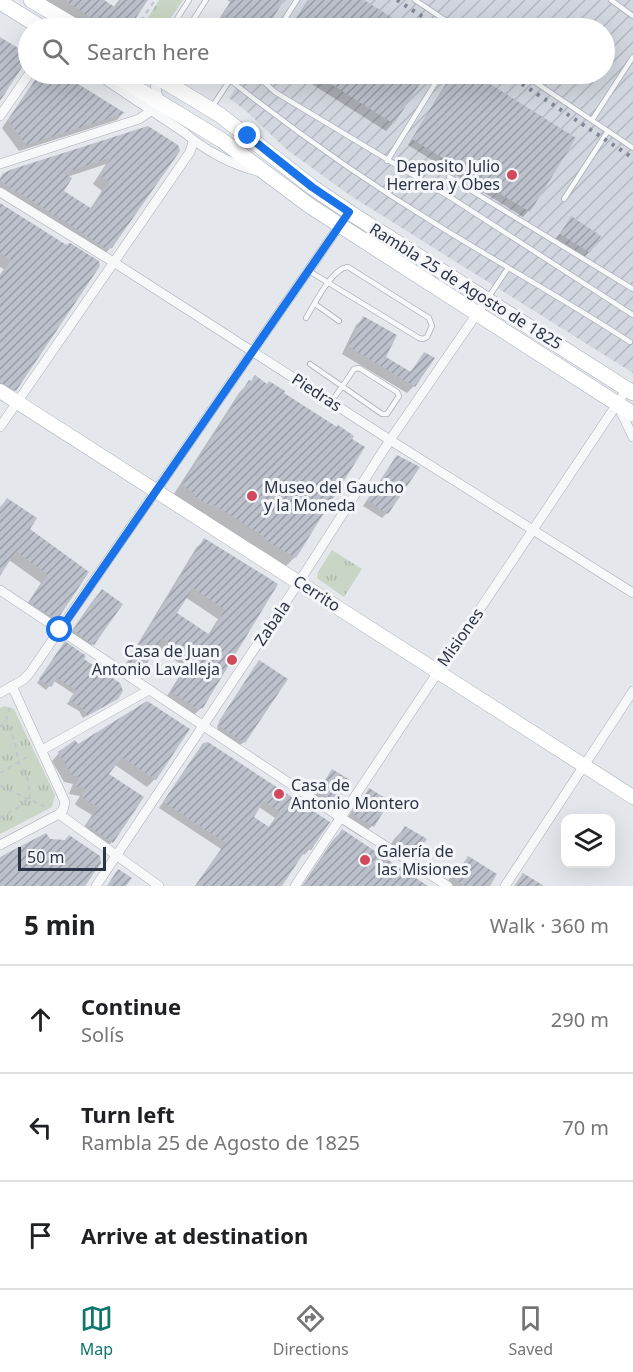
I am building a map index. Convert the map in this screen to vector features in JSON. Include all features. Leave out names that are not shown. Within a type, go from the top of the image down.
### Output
[{"type":"main road","points":[[31,0],[61,18]]},
{"type":"main road","points":[[0,2],[26,18]]},
{"type":"main road","name":"Rambla 25 de Agosto de 1825","points":[[126,84],[155,107],[223,141],[310,206],[344,219],[487,299],[631,387]]},
{"type":"main road","name":"Rambla 25 de Agosto de 1825","points":[[169,84],[210,109],[344,219],[476,314],[633,414]]},
{"type":"street","points":[[0,116],[22,84]]},
{"type":"street","name":"Rambla 25 de Agosto de 1825","points":[[113,84],[155,107],[193,141],[238,166],[268,173]]},
{"type":"street","points":[[0,164],[139,119],[155,107],[154,84]]},
{"type":"street","points":[[0,427],[190,152],[193,141]]},
{"type":"street","name":"Piedras","points":[[0,192],[633,593]]},
{"type":"street","points":[[0,693],[29,674],[344,219]]},
{"type":"street","name":"Zabala","points":[[96,886],[299,582],[390,440],[487,299]]},
{"type":"street","name":"Misiones","points":[[295,886],[617,403],[631,387]]},
{"type":"street","name":"Cerrito","points":[[0,391],[633,797]]},
{"type":"street","points":[[617,403],[633,437]]},
{"type":"street","points":[[0,590],[340,817],[448,886]]},
{"type":"street","points":[[0,845],[58,814],[63,810],[65,802],[64,795],[12,686]]},
{"type":"street","points":[[42,750],[149,690]]},
{"type":"street","points":[[505,886],[633,691]]},
{"type":"street","points":[[58,814],[159,886]]},
{"type":"lane","points":[[177,18],[189,0]]},
{"type":"lane","points":[[194,18],[206,0]]},
{"type":"lane","points":[[285,18],[297,0]]},
{"type":"lane","points":[[415,0],[442,18]]},
{"type":"lane","points":[[611,0],[633,16]]},
{"type":"lane","points":[[592,120],[633,57]]},
{"type":"lane","points":[[210,109],[227,84]]},
{"type":"lane","points":[[235,84],[329,154],[437,225],[630,342]]},
{"type":"lane","points":[[265,84],[387,161],[453,199],[633,315]]},
{"type":"lane","points":[[387,161],[435,84]]},
{"type":"lane","points":[[538,84],[633,148]]},
{"type":"lane","points":[[564,199],[608,131]]},
{"type":"lane","points":[[449,177],[633,289]]},
{"type":"lane","points":[[306,318],[327,284],[341,269],[348,267],[429,318],[432,326],[427,337],[419,338],[327,284],[309,271]]},
{"type":"lane","points":[[487,299],[508,268]]},
{"type":"lane","points":[[315,304],[339,321]]},
{"type":"lane","points":[[310,364],[342,386],[384,415],[399,396],[397,392],[359,368],[354,369],[342,386],[332,402]]},
{"type":"path","points":[[143,18],[155,0]]},
{"type":"path","points":[[12,686],[6,721],[14,739],[19,763],[28,780],[30,800]]},
{"type":"path","points":[[0,727],[6,721]]},
{"type":"path","points":[[0,773],[42,750]]},
{"type":"path","points":[[0,786],[58,814]]},
{"type":"path","points":[[0,818],[30,800]]},
{"type":"shaded area","points":[[284,0],[633,0],[633,373],[351,196],[286,149],[229,98],[239,84],[615,84],[615,18],[273,18]]},
{"type":"green space","points":[[159,0],[183,0],[171,18],[148,18]]},
{"type":"green space","points":[[332,550],[362,569],[344,597],[317,578],[318,572]]},
{"type":"green space","points":[[4,706],[14,709],[55,795],[52,807],[0,834],[0,708]]},
{"type":"building","points":[[65,0],[104,0],[116,8],[121,0],[148,0],[136,18],[91,18]]},
{"type":"building","points":[[232,0],[284,0],[273,18],[228,18],[223,15]]},
{"type":"building","points":[[309,0],[364,0],[393,18],[297,18]]},
{"type":"building","points":[[0,37],[18,48],[18,73],[0,101]]},
{"type":"building","points":[[33,84],[78,84],[125,113],[26,145],[8,120]]},
{"type":"building","points":[[331,84],[420,84],[394,124]]},
{"type":"building","name":"Deposito Julio Herrera y Obes","points":[[447,84],[490,84],[576,138],[530,212],[412,139]]},
{"type":"building","points":[[148,126],[178,145],[180,151],[112,248],[106,249],[63,220],[59,220],[58,215],[52,216],[51,213],[16,191],[12,192],[10,187],[0,181],[2,174]],"holes":[[[112,157],[100,175],[110,182],[92,209],[64,191],[72,178],[64,173]]]},
{"type":"building","points":[[0,203],[68,246],[67,244],[70,243],[99,261],[100,266],[16,391],[0,382],[0,277],[11,260],[0,253]]},
{"type":"building","points":[[571,216],[601,236],[590,253],[560,234]]},
{"type":"building","points":[[363,316],[397,335],[386,357],[411,372],[424,352],[435,358],[415,387],[348,346]]},
{"type":"building","points":[[255,375],[267,384],[269,381],[285,391],[284,393],[337,427],[338,425],[354,436],[352,439],[365,447],[296,558],[265,540],[266,538],[213,504],[211,506],[194,496],[195,494],[182,485],[249,380],[251,381]]},
{"type":"building","points":[[397,455],[420,467],[388,514],[367,500]]},
{"type":"building","points":[[7,498],[37,518],[30,529],[89,572],[57,620],[29,602],[48,575],[16,551],[0,576],[0,509]]},
{"type":"building","points":[[204,538],[278,584],[203,708],[198,709],[171,692],[193,658],[162,638],[140,675],[126,666]],"holes":[[[193,588],[225,610],[210,635],[177,613]]]},
{"type":"building","points":[[102,589],[123,604],[94,645],[73,630]]},
{"type":"building","points":[[65,641],[86,656],[84,659],[120,683],[123,691],[118,699],[87,716],[82,708],[69,700],[76,690],[57,678],[51,687],[39,679]]},
{"type":"building","points":[[259,660],[288,679],[245,743],[221,727],[219,721]]},
{"type":"building","points":[[147,701],[190,729],[156,780],[122,757],[109,774],[144,797],[113,843],[87,825],[99,807],[84,799],[82,795],[86,789],[75,786],[80,777],[72,775],[58,752],[75,740],[78,744]]},
{"type":"building","points":[[208,742],[330,822],[311,850],[307,848],[282,886],[195,886],[226,843],[163,802],[203,743]],"holes":[[[264,801],[280,812],[269,827],[254,817]]]},
{"type":"building","points":[[332,769],[350,780],[337,801],[333,801],[318,791]]},
{"type":"building","points":[[369,788],[390,801],[374,827],[353,814]]},
{"type":"building","points":[[405,826],[427,839],[417,854],[396,841]]},
{"type":"building","points":[[342,829],[403,870],[428,886],[304,886]]},
{"type":"building","points":[[46,833],[50,839],[65,840],[69,835],[100,856],[101,863],[85,886],[0,886],[0,857]]},
{"type":"building","points":[[468,856],[497,874],[490,886],[465,886],[454,879]]},
{"type":"building","points":[[118,869],[132,878],[126,886],[107,886]]},
{"type":"building","points":[[523,873],[544,886],[514,886]]},
{"type":"railway","points":[[397,0],[425,18]]},
{"type":"railway","points":[[522,84],[633,158]]},
{"type":"place","name":"Deposito Julio Herrera y Obes","points":[[512,175]]},
{"type":"place","name":"Museo del Gaucho y la Moneda","points":[[252,496]]},
{"type":"place","name":"Casa de Juan Antonio Lavalleja","points":[[232,660]]},
{"type":"place","name":"Casa de Antonio Montero","points":[[279,794]]},
{"type":"place","name":"Galería de las Misiones","points":[[365,860]]},
{"type":"route","points":[[60,630],[349,212],[312,187],[248,136]]}]
